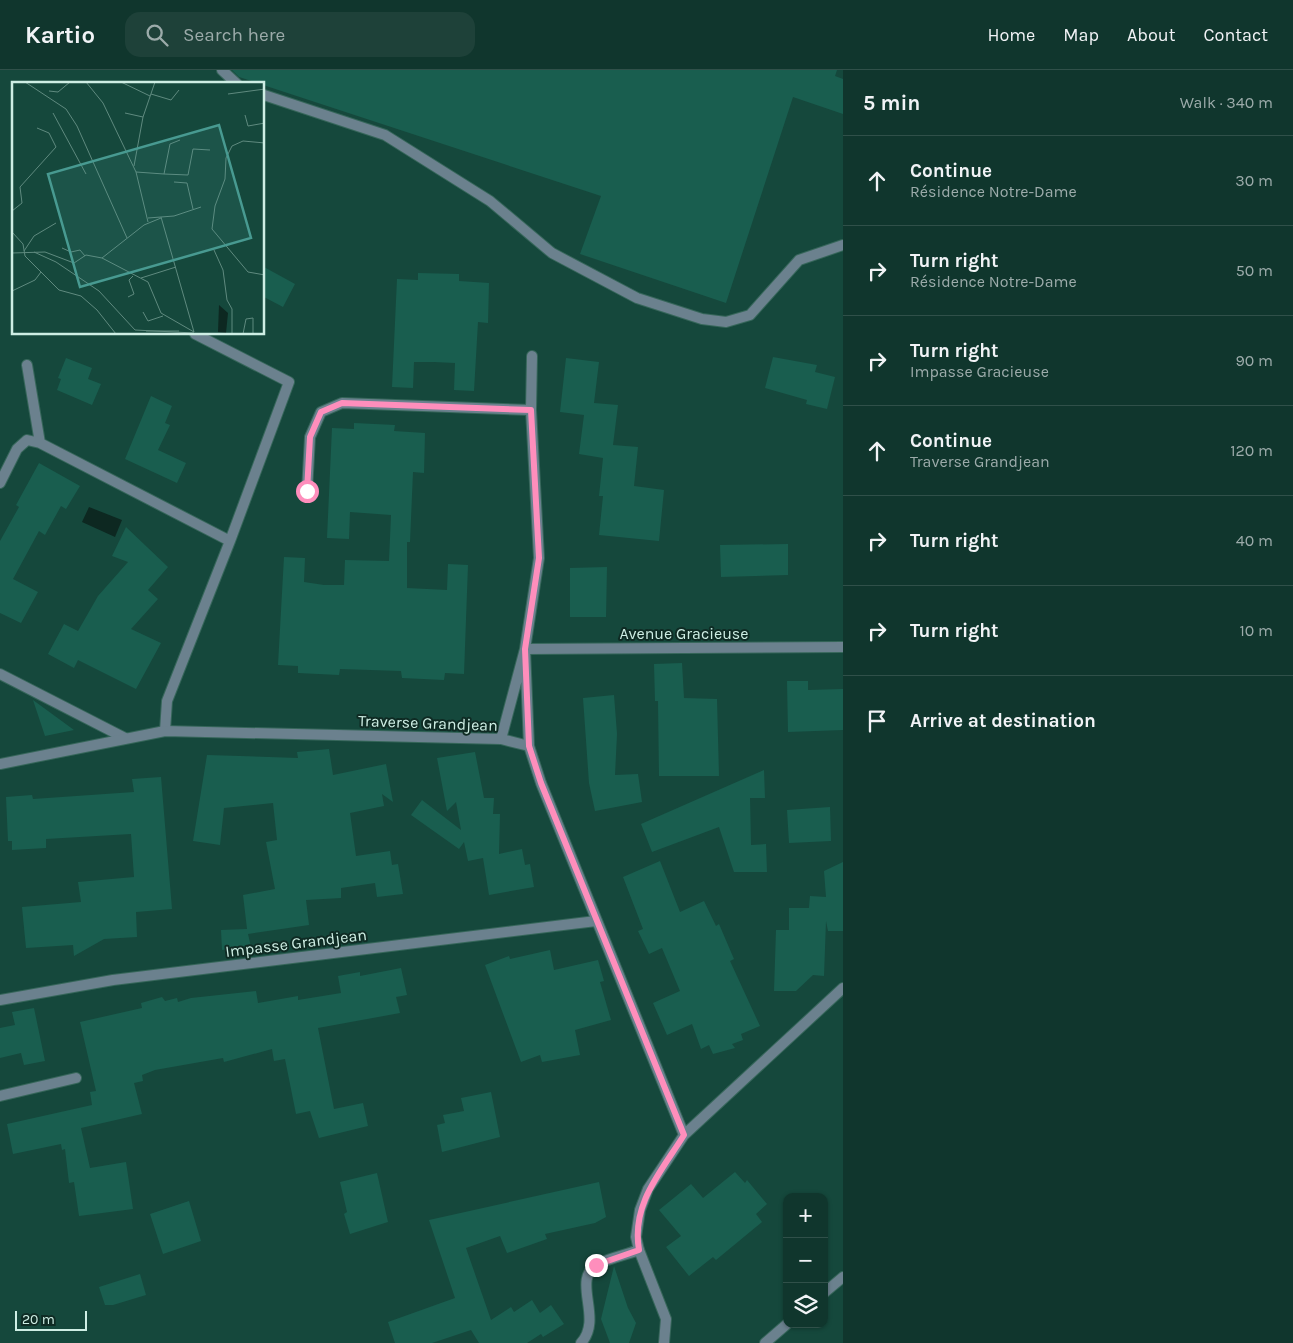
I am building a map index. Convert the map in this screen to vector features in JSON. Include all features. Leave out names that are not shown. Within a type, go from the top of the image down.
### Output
[{"type":"street","points":[[222,70],[235,82]]},
{"type":"street","points":[[265,95],[385,135],[490,201],[552,253],[637,298],[702,319],[726,322],[750,315],[799,260],[843,245]]},
{"type":"street","points":[[165,731],[167,701],[230,541],[288,382],[197,335]]},
{"type":"street","points":[[501,739],[525,649],[539,558],[531,410],[532,356]]},
{"type":"street","points":[[27,364],[40,443]]},
{"type":"street","points":[[307,491],[310,437],[321,412],[342,403],[531,410]]},
{"type":"street","points":[[0,483],[17,450],[27,440],[40,443],[230,541]]},
{"type":"street","name":"Avenue Gracieuse","points":[[525,649],[843,647]]},
{"type":"street","points":[[525,649],[529,746],[541,783],[684,1135]]},
{"type":"street","points":[[0,674],[125,738]]},
{"type":"street","name":"Traverse Grandjean","points":[[0,764],[165,731],[501,739],[529,746]]},
{"type":"street","name":"Impasse Grandjean","points":[[0,1000],[113,980],[596,921]]},
{"type":"street","points":[[664,1343],[666,1320],[639,1250],[636,1237],[640,1210],[648,1190],[684,1135],[843,988]]},
{"type":"street","points":[[0,1096],[76,1078]]},
{"type":"street","points":[[581,1343],[586,1338],[591,1316],[584,1284],[589,1273],[596,1265],[639,1250]]},
{"type":"street","points":[[828,1290],[843,1277]]},
{"type":"street","points":[[765,1343],[783,1327]]},
{"type":"water","points":[[89,507],[122,520],[115,537],[82,522]]},
{"type":"building","points":[[232,70],[837,70],[835,76],[843,79],[843,114],[793,97],[726,303],[580,254],[601,196],[265,86],[265,82],[254,82],[239,77]]},
{"type":"building","points":[[265,268],[295,284],[283,307],[265,298]]},
{"type":"building","points":[[418,273],[459,274],[459,281],[489,283],[488,323],[478,322],[474,391],[454,390],[455,363],[414,362],[413,388],[392,387],[397,279],[418,280]]},
{"type":"building","points":[[773,357],[817,365],[815,372],[835,377],[827,409],[806,404],[807,400],[765,388]]},
{"type":"building","points":[[66,358],[92,368],[88,379],[101,384],[92,405],[57,390],[61,379],[58,378]]},
{"type":"building","points":[[566,358],[599,362],[594,403],[618,405],[613,445],[638,447],[634,486],[664,490],[659,541],[599,535],[603,496],[599,496],[603,458],[579,454],[584,415],[560,412]]},
{"type":"building","points":[[151,396],[172,406],[165,423],[170,425],[158,450],[186,463],[177,483],[125,459]]},
{"type":"building","points":[[354,423],[395,425],[394,431],[425,433],[424,473],[413,472],[410,542],[407,542],[407,588],[447,590],[448,564],[468,565],[464,674],[445,673],[444,680],[402,678],[401,671],[340,669],[339,675],[298,673],[298,666],[278,665],[284,557],[305,558],[304,582],[324,585],[344,585],[345,560],[389,561],[391,515],[350,512],[349,539],[327,538],[332,428],[354,429]]},
{"type":"building","points":[[39,463],[80,486],[66,509],[61,506],[45,535],[39,531],[13,579],[38,592],[21,623],[0,613],[0,541],[19,507],[16,505]]},
{"type":"building","points":[[126,527],[168,567],[148,590],[158,599],[131,629],[161,643],[136,689],[78,660],[74,668],[48,654],[64,624],[78,631],[98,596],[128,562],[112,556]]},
{"type":"building","points":[[788,544],[788,575],[721,577],[720,545]]},
{"type":"building","points":[[607,567],[606,617],[570,617],[570,568]]},
{"type":"building","points":[[682,663],[684,698],[717,699],[719,776],[659,776],[658,701],[655,701],[654,664]]},
{"type":"building","points":[[787,681],[808,681],[808,690],[843,689],[843,730],[788,732]]},
{"type":"building","points":[[614,695],[617,734],[615,775],[638,774],[642,802],[595,811],[589,783],[583,698]]},
{"type":"building","points":[[33,700],[74,730],[45,736]]},
{"type":"building","points":[[329,749],[333,775],[386,764],[393,802],[382,794],[384,806],[350,813],[356,856],[390,851],[392,865],[398,864],[403,894],[377,897],[375,883],[341,888],[341,898],[306,900],[309,925],[248,934],[251,947],[222,950],[221,930],[247,929],[243,895],[275,889],[266,842],[277,840],[273,803],[224,808],[220,845],[193,841],[207,755],[298,758],[297,752]]},
{"type":"building","points":[[475,752],[484,798],[494,798],[493,814],[500,814],[499,854],[522,849],[525,865],[530,864],[534,887],[489,895],[483,858],[468,861],[464,842],[459,849],[411,815],[422,800],[461,830],[456,802],[447,811],[437,758]]},
{"type":"building","points":[[764,770],[765,798],[750,798],[751,845],[766,844],[767,872],[734,872],[719,827],[652,852],[641,824]]},
{"type":"building","points":[[161,777],[172,909],[136,912],[137,937],[104,939],[74,956],[73,945],[26,948],[22,907],[81,902],[78,882],[134,877],[131,834],[46,839],[46,848],[12,850],[12,841],[8,841],[6,797],[32,795],[33,799],[134,792],[132,779]]},
{"type":"building","points":[[830,807],[831,841],[789,843],[787,810]]},
{"type":"building","points":[[660,861],[680,912],[704,901],[716,926],[719,924],[734,959],[730,961],[760,1026],[741,1034],[743,1040],[732,1044],[735,1048],[713,1054],[709,1045],[701,1049],[692,1024],[667,1035],[653,1003],[680,991],[662,948],[649,954],[638,931],[643,929],[623,877]]},
{"type":"building","points":[[843,862],[843,931],[828,931],[826,921],[824,976],[813,975],[796,991],[774,991],[776,930],[789,930],[789,908],[809,908],[810,896],[826,897],[824,871]]},
{"type":"building","points":[[550,950],[554,970],[598,960],[604,981],[600,982],[611,1020],[575,1030],[580,1055],[542,1062],[540,1055],[521,1062],[485,965],[509,956],[510,959]]},
{"type":"building","points":[[401,968],[407,995],[396,997],[400,1013],[318,1028],[334,1109],[363,1103],[368,1126],[319,1138],[310,1111],[296,1114],[285,1059],[274,1061],[272,1049],[224,1062],[223,1058],[155,1070],[142,1075],[143,1081],[134,1083],[142,1114],[81,1128],[90,1168],[126,1162],[133,1209],[79,1216],[74,1182],[69,1183],[65,1149],[62,1150],[61,1144],[13,1154],[7,1124],[92,1105],[90,1092],[96,1091],[80,1022],[142,1008],[141,1003],[162,997],[165,1001],[177,998],[178,1002],[191,998],[256,991],[258,1003],[298,996],[298,1000],[341,993],[338,976],[360,972],[360,976]]},
{"type":"building","points":[[34,1008],[45,1061],[24,1065],[21,1053],[0,1058],[0,1028],[15,1025],[12,1012]]},
{"type":"building","points":[[491,1092],[500,1137],[442,1152],[437,1125],[445,1123],[443,1115],[464,1111],[461,1098]]},
{"type":"building","points":[[735,1172],[745,1183],[747,1180],[767,1204],[756,1214],[762,1222],[716,1260],[713,1257],[689,1276],[666,1247],[681,1236],[659,1210],[691,1184],[703,1198]]},
{"type":"building","points":[[377,1173],[388,1222],[350,1234],[344,1214],[347,1212],[340,1182]]},
{"type":"building","points":[[599,1182],[606,1217],[595,1223],[545,1234],[547,1239],[507,1253],[500,1236],[466,1248],[491,1320],[511,1307],[514,1312],[532,1300],[540,1313],[551,1305],[564,1324],[543,1337],[541,1334],[527,1343],[479,1343],[471,1330],[432,1343],[395,1343],[388,1322],[455,1298],[429,1220]]},
{"type":"building","points":[[189,1201],[201,1241],[163,1254],[150,1214]]},
{"type":"building","points":[[614,1266],[628,1308],[636,1323],[629,1343],[610,1343],[601,1319]]},
{"type":"building","points":[[140,1274],[146,1295],[113,1305],[105,1305],[99,1287]]},
{"type":"route","points":[[307,491],[310,437],[321,412],[342,403],[531,410],[539,558],[525,649],[529,746],[541,783],[684,1135],[648,1190],[640,1210],[636,1237],[639,1250],[596,1265]]}]
